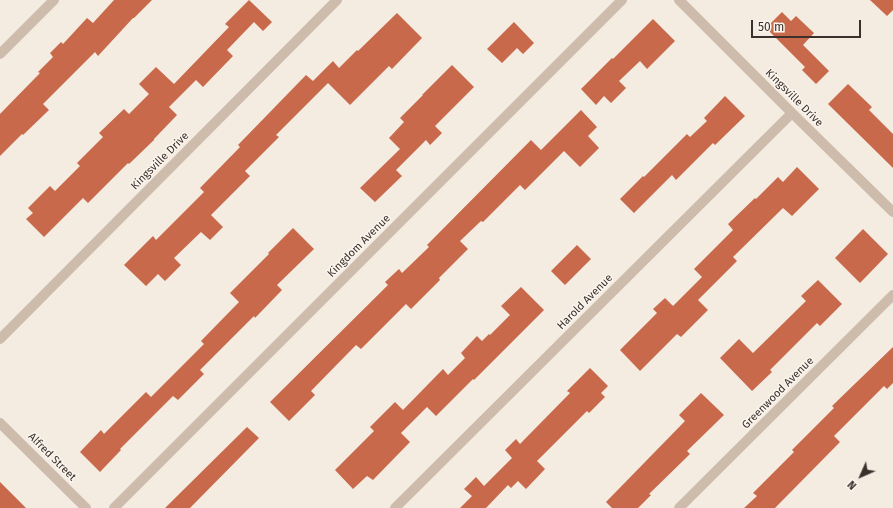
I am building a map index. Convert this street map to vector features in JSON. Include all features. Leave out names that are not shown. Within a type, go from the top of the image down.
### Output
[{"type":"street","points":[[0,54],[54,0]]},
{"type":"street","name":"Kingsville Drive","points":[[0,339],[337,0]]},
{"type":"street","name":"Kingdom Avenue","points":[[114,508],[622,0]]},
{"type":"street","name":"Kingsville Drive","points":[[679,0],[893,212]]},
{"type":"street","name":"Harold Avenue","points":[[394,508],[792,113]]},
{"type":"street","name":"Greenwood Avenue","points":[[680,508],[893,295]]},
{"type":"street","name":"Alfred Street","points":[[0,423],[86,508]]},
{"type":"building","points":[[114,0],[152,0],[98,56],[95,52],[43,104],[49,110],[0,156],[0,114],[40,73],[38,72],[53,57],[50,53],[61,42],[63,44],[87,18],[93,23]]},
{"type":"building","points":[[249,0],[272,22],[263,31],[254,22],[227,50],[233,56],[203,87],[196,80],[169,107],[177,115],[154,140],[129,164],[128,163],[88,203],[83,198],[44,237],[26,219],[33,213],[28,208],[50,186],[55,191],[80,166],[77,163],[103,137],[99,133],[124,109],[129,114],[149,94],[139,84],[156,67],[174,84],[229,27],[225,24]]},
{"type":"building","points":[[870,0],[893,0],[893,10],[887,16]]},
{"type":"building","points":[[782,12],[791,21],[796,16],[814,33],[803,45],[829,71],[816,84],[802,70],[805,67],[766,28]]},
{"type":"building","points":[[397,13],[422,38],[392,69],[389,66],[350,105],[328,83],[276,135],[279,137],[245,171],[250,176],[211,215],[223,227],[210,240],[201,232],[174,258],[181,265],[165,281],[158,274],[146,286],[124,265],[153,236],[156,240],[204,192],[200,188],[240,147],[238,145],[306,75],[313,81],[333,61],[339,68]]},
{"type":"building","points":[[653,19],[675,41],[647,69],[640,61],[619,81],[626,88],[611,103],[604,96],[596,105],[581,89]]},
{"type":"building","points":[[514,22],[534,43],[523,54],[517,48],[502,63],[487,49]]},
{"type":"building","points":[[452,65],[474,87],[435,126],[442,133],[430,145],[426,140],[396,170],[402,176],[375,202],[360,188],[400,149],[389,138],[404,122],[400,118]]},
{"type":"building","points":[[848,84],[872,107],[869,110],[893,134],[893,168],[828,104]]},
{"type":"building","points":[[725,96],[745,116],[715,145],[713,143],[676,180],[672,175],[634,213],[620,199],[687,134],[690,137],[707,121],[704,118]]},
{"type":"building","points":[[581,110],[597,127],[588,136],[599,148],[580,167],[564,151],[525,190],[520,185],[483,222],[481,221],[460,241],[468,249],[439,278],[440,280],[411,309],[406,304],[361,349],[356,345],[311,391],[315,395],[289,421],[270,402],[388,285],[385,282],[399,269],[402,273],[429,247],[427,245],[531,140],[541,150]]},
{"type":"building","points":[[797,167],[819,189],[792,216],[783,208],[733,257],[737,261],[698,300],[708,310],[681,337],[677,334],[640,371],[620,350],[657,313],[653,309],[665,298],[673,306],[702,277],[694,269],[733,230],[728,224],[778,177],[783,182]]},
{"type":"building","points":[[293,228],[314,249],[277,285],[282,290],[200,370],[204,374],[178,400],[173,396],[120,449],[121,450],[100,472],[80,452],[101,430],[104,434],[146,392],[151,397],[204,344],[201,341],[239,302],[230,293]]},
{"type":"building","points":[[863,229],[888,254],[860,283],[835,258]]},
{"type":"building","points":[[577,245],[591,259],[565,285],[551,271]]},
{"type":"building","points":[[818,280],[842,304],[820,326],[817,323],[770,370],[772,372],[752,391],[720,358],[739,339],[753,353],[806,301],[801,296]]},
{"type":"building","points":[[521,287],[544,310],[436,416],[427,407],[401,433],[410,442],[373,480],[367,476],[353,489],[335,470],[374,431],[370,427],[395,402],[403,410],[443,369],[448,375],[465,358],[461,353],[477,336],[482,341],[510,315],[501,306]]},
{"type":"building","points":[[893,347],[893,383],[887,389],[884,386],[834,436],[840,442],[775,508],[744,508],[757,496],[753,493],[794,452],[792,450],[834,408],[832,406]]},
{"type":"building","points":[[590,368],[608,386],[601,393],[605,397],[589,413],[587,411],[537,461],[545,469],[526,489],[518,481],[511,488],[508,485],[486,508],[460,508],[472,496],[464,489],[476,477],[484,486],[512,458],[505,450],[516,439],[520,444],[570,393],[567,391]]},
{"type":"building","points":[[701,393],[724,415],[687,451],[690,454],[649,494],[651,495],[638,508],[612,508],[606,502],[685,421],[679,415]]},
{"type":"building","points":[[247,427],[259,438],[190,508],[165,508]]},
{"type":"building","points":[[0,482],[26,508],[0,508]]}]
